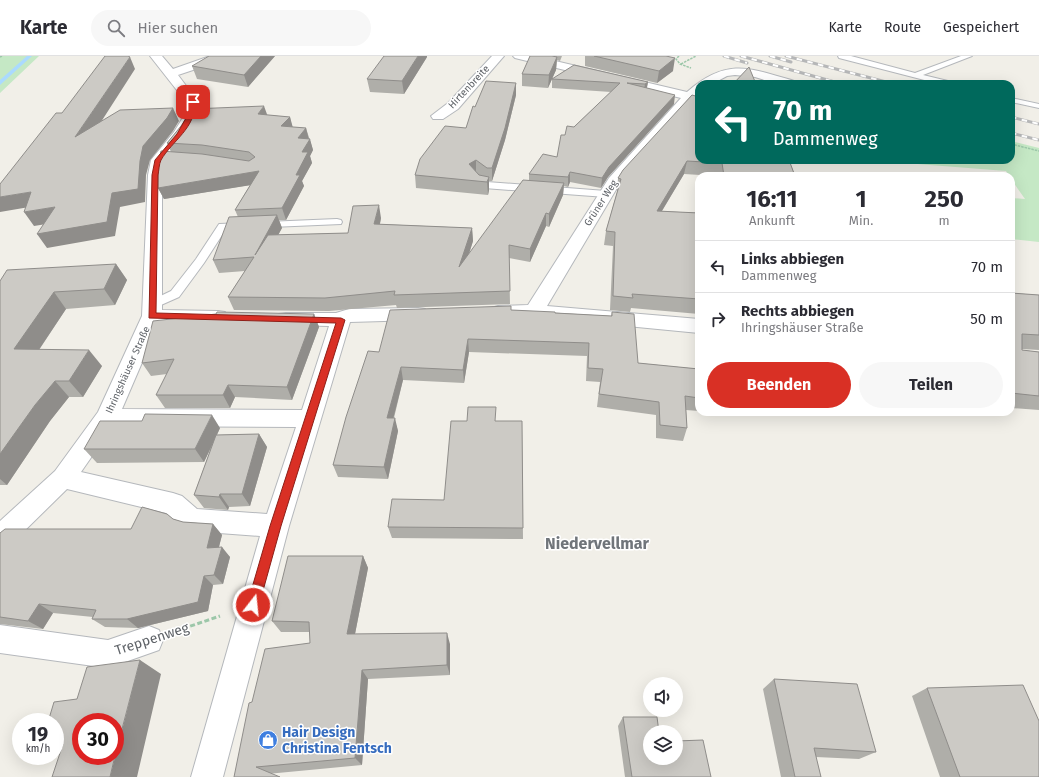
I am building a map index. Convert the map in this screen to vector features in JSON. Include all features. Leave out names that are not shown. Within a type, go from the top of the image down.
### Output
[{"type":"street","name":"Ihringshäuser Straße","points":[[0,538],[63,478],[107,418],[152,311],[155,175],[168,158],[180,134],[190,103],[156,56]]},
{"type":"street","points":[[170,74],[207,62],[219,56]]},
{"type":"street","name":"Hirtenbreite","points":[[438,116],[453,106],[498,56]]},
{"type":"street","points":[[519,56],[695,92]]},
{"type":"street","points":[[708,80],[713,76],[725,72],[744,71],[776,80]]},
{"type":"street","name":"Grüner Weg","points":[[534,311],[614,181],[695,92]]},
{"type":"street","points":[[152,311],[238,318]]},
{"type":"street","points":[[480,312],[534,311],[695,326]]},
{"type":"street","points":[[270,319],[342,318],[434,313]]},
{"type":"street","points":[[207,777],[253,605],[276,526],[342,318]]},
{"type":"street","points":[[107,418],[311,418]]},
{"type":"street","points":[[63,478],[173,504],[192,520],[276,526]]},
{"type":"street","name":"Treppenweg","points":[[0,639],[108,654],[149,640]]},
{"type":"lane","points":[[842,56],[934,80]]},
{"type":"lane","points":[[916,75],[968,56]]},
{"type":"lane","points":[[1015,101],[1039,106]]},
{"type":"lane","points":[[476,177],[484,185],[606,194]]},
{"type":"lane","points":[[152,311],[175,294],[200,261],[223,226],[337,222]]},
{"type":"path","points":[[680,64],[696,56]]},
{"type":"path","points":[[1015,145],[1039,151]]},
{"type":"path","name":"Treppenweg","points":[[149,640],[253,605]]},
{"type":"green space","points":[[0,56],[39,56],[0,93]]},
{"type":"green space","points":[[1015,142],[1039,148],[1039,242],[1015,239],[1015,198],[1025,199],[1015,185],[1015,172],[918,164],[1015,164]]},
{"type":"building","points":[[105,56],[130,57],[75,137],[120,110],[173,108],[167,118],[143,146],[140,161],[138,189],[112,193],[107,222],[37,234],[55,207],[24,212],[31,192],[0,197],[0,184],[56,113],[62,113]]},
{"type":"building","points":[[209,56],[261,56],[244,75],[192,66]]},
{"type":"building","points":[[384,56],[418,56],[402,81],[367,79]]},
{"type":"building","points":[[530,56],[557,57],[549,75],[522,74]]},
{"type":"building","points":[[594,56],[666,56],[675,58],[659,71]]},
{"type":"building","points":[[574,65],[648,82],[645,84],[627,83],[675,95],[609,167],[602,178],[570,172],[568,177],[529,174],[543,154],[557,157],[561,135],[565,135],[567,126],[574,127],[620,83],[552,79]]},
{"type":"building","points":[[749,67],[754,80],[737,80]]},
{"type":"building","points":[[486,81],[516,83],[505,128],[492,168],[487,168],[476,160],[469,164],[479,175],[489,177],[487,182],[415,175],[420,159],[445,126],[466,128],[473,106],[475,107]]},
{"type":"building","points":[[692,95],[695,96],[695,161],[687,161],[657,211],[695,213],[695,299],[632,294],[633,298],[613,296],[615,232],[606,231],[621,179],[618,178],[623,170]]},
{"type":"building","points":[[264,106],[258,114],[290,117],[281,126],[306,128],[298,138],[310,139],[302,152],[308,152],[296,175],[300,175],[282,208],[235,210],[259,171],[158,188],[158,164],[161,151],[202,154],[249,161],[255,157],[249,152],[202,145],[167,143],[181,126],[192,109]]},
{"type":"building","points":[[722,164],[790,164],[794,172],[723,172]]},
{"type":"building","points":[[523,180],[564,183],[549,214],[546,213],[530,249],[509,245],[510,291],[394,295],[395,291],[325,298],[228,297],[254,257],[213,260],[229,217],[277,215],[255,255],[268,235],[348,233],[353,206],[379,205],[374,224],[472,228],[459,267]]},
{"type":"building","points":[[116,264],[104,289],[54,292],[14,349],[89,350],[69,381],[55,381],[35,405],[0,454],[0,281],[7,270]]},
{"type":"building","points":[[1015,293],[1039,295],[1039,335],[1022,334],[1022,350],[1039,352],[1039,396],[1015,393]]},
{"type":"building","points":[[511,306],[511,310],[555,313],[612,316],[612,312],[634,314],[638,363],[695,369],[695,397],[685,396],[687,428],[660,425],[659,402],[599,394],[603,369],[588,368],[589,343],[468,339],[463,370],[401,367],[387,418],[395,418],[384,467],[333,465],[346,417],[368,351],[379,352],[390,310]]},
{"type":"building","points":[[217,312],[314,314],[287,387],[228,385],[223,395],[156,395],[174,359],[142,363],[153,321],[216,314]]},
{"type":"building","points":[[468,407],[496,407],[495,421],[522,421],[523,528],[388,527],[392,499],[444,500],[451,421],[467,421]]},
{"type":"building","points":[[145,414],[212,415],[195,449],[84,449],[100,421],[142,421]]},
{"type":"building","points":[[259,434],[242,494],[220,494],[219,497],[194,495],[216,435]]},
{"type":"building","points":[[142,507],[167,514],[173,519],[183,522],[213,524],[207,548],[222,547],[214,575],[204,576],[198,602],[127,619],[92,619],[96,610],[39,604],[28,621],[0,617],[0,533],[5,529],[131,529]]},
{"type":"building","points":[[288,556],[363,556],[347,634],[447,633],[447,665],[362,670],[355,758],[256,767],[280,777],[234,777],[249,703],[252,702],[265,649],[310,643],[309,622],[272,621]]},
{"type":"building","points":[[140,660],[124,721],[124,713],[72,713],[72,765],[113,765],[110,777],[52,777],[56,765],[64,765],[64,713],[51,713],[54,702],[77,699],[87,667]]},
{"type":"building","points":[[774,679],[857,684],[876,752],[814,748],[821,777],[795,777]]},
{"type":"building","points":[[1023,685],[1039,721],[1039,777],[960,777],[927,688]]},
{"type":"building","points":[[623,717],[657,717],[658,725],[643,725],[643,765],[683,765],[683,741],[703,740],[711,777],[632,777]]},
{"type":"waterway","points":[[0,83],[30,56]]},
{"type":"railway","points":[[724,56],[747,63]]},
{"type":"railway","points":[[741,56],[828,80]]},
{"type":"railway","points":[[770,56],[791,62]]},
{"type":"railway","points":[[786,56],[879,80]]},
{"type":"railway","points":[[1015,118],[1039,124]]},
{"type":"railway","points":[[1015,134],[1039,140]]},
{"type":"place","name":"Hair Design Christina Fentsch","points":[[268,740]]},
{"type":"district","name":"Niedervellmar","points":[[597,543]]},
{"type":"route","points":[[193,102],[193,111],[180,134],[158,160],[155,175],[152,316],[341,320],[276,526],[253,605]]}]
